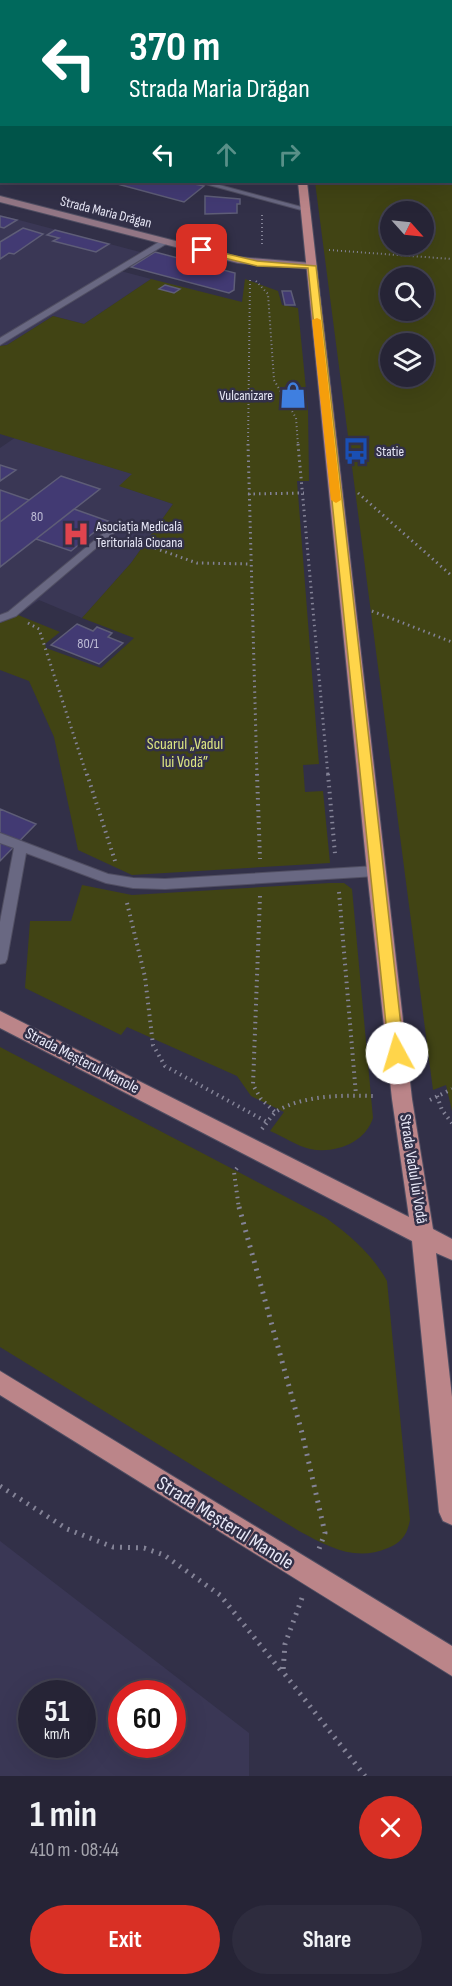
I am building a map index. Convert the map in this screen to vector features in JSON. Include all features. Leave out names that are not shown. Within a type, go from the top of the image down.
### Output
[{"type":"main road","name":"Strada Vadul lui Vodă","points":[[302,183],[376,871],[402,1099],[423,1235],[452,1512]]},
{"type":"main road","name":"Strada Maria Drăgan","points":[[0,199],[257,263],[312,266]]},
{"type":"main road","name":"Strada Meșterul Manole","points":[[0,1018],[452,1250]]},
{"type":"main road","name":"Strada Meșterul Manole","points":[[0,1382],[452,1662]]},
{"type":"lane","points":[[206,183],[305,209]]},
{"type":"lane","points":[[0,342],[166,241]]},
{"type":"lane","points":[[0,619],[12,614],[118,524]]},
{"type":"lane","points":[[0,838],[106,878],[133,884],[376,871]]},
{"type":"lane","points":[[0,959],[21,847]]},
{"type":"path","points":[[326,249],[452,259]]},
{"type":"path","points":[[257,263],[250,277],[248,494],[261,877],[253,1085],[261,1099],[276,1112]]},
{"type":"path","points":[[250,277],[262,285],[267,294],[274,380],[296,418],[356,1095]]},
{"type":"path","points":[[357,502],[355,491],[452,576]]},
{"type":"path","points":[[248,494],[304,493]]},
{"type":"path","points":[[108,532],[197,563],[250,564]]},
{"type":"path","points":[[370,600],[372,611],[452,642]]},
{"type":"path","points":[[430,1100],[452,1089]]},
{"type":"path","points":[[283,1672],[285,1644],[325,1533],[302,1433],[237,1200],[234,1172],[276,1112],[293,1105],[356,1095],[374,1096]]},
{"type":"path","points":[[437,1096],[442,1110],[452,1123]]},
{"type":"path","points":[[0,1486],[67,1529],[113,1547],[144,1548],[164,1555],[220,1595],[365,1776]]},
{"type":"shaded area","points":[[0,215],[140,252],[113,269],[151,279],[84,324],[53,316],[7,345],[0,346]]},
{"type":"shaded area","name":"Asociația Medicală Teritorială Ciocana","points":[[16,437],[133,474],[120,486],[173,504],[131,563],[82,618],[39,600],[12,619],[0,623],[0,448]]},
{"type":"shaded area","points":[[0,1541],[180,1680],[108,1680],[108,1758],[186,1758],[186,1684],[249,1733],[249,1776],[0,1776]]},
{"type":"green space","points":[[315,183],[452,183],[452,1111],[446,1085],[433,1090]]},
{"type":"green space","name":"Scuarul „Vadul lui Vodă”","points":[[151,279],[242,302],[245,279],[278,291],[282,305],[298,308],[308,410],[309,481],[297,481],[319,764],[303,765],[305,792],[323,791],[330,863],[132,875],[78,850],[54,737],[29,681],[0,670],[0,623],[18,615],[60,632],[45,644],[46,648],[101,668],[134,638],[82,618],[131,563],[173,504],[119,486],[132,474],[0,434],[0,346],[7,345],[53,316],[84,324]]},
{"type":"green space","points":[[344,883],[352,889],[373,1118],[363,1134],[348,1145],[329,1150],[310,1149],[270,1131],[284,1112],[251,1096],[237,1076],[127,1027],[121,1035],[25,988],[30,921],[71,921],[82,885],[132,895]]},
{"type":"green space","points":[[0,1047],[326,1218],[375,1262],[387,1281],[410,1520],[405,1534],[397,1543],[376,1552],[364,1554],[342,1551],[321,1542],[299,1531],[0,1347]]},
{"type":"building","points":[[114,183],[190,183],[204,186],[184,202]]},
{"type":"building","points":[[205,196],[240,199],[240,204],[237,204],[237,213],[205,214]]},
{"type":"building","points":[[0,216],[17,220],[4,228],[0,227]]},
{"type":"building","points":[[23,228],[43,234],[14,254],[9,253],[0,259],[0,242]]},
{"type":"building","points":[[55,230],[109,244],[96,252],[53,241],[59,238],[47,235]]},
{"type":"building","points":[[155,252],[235,273],[234,290],[229,293],[131,267]]},
{"type":"building","points":[[165,285],[180,289],[174,293],[159,289]]},
{"type":"building","points":[[282,291],[291,291],[295,305],[285,305]]},
{"type":"building","points":[[0,465],[16,470],[0,481]]},
{"type":"building","points":[[61,476],[100,489],[0,567],[0,522]]},
{"type":"building","points":[[0,490],[29,500],[0,522]]},
{"type":"building","points":[[74,509],[108,521],[71,551],[36,539]]},
{"type":"building","points":[[77,624],[93,631],[97,627],[112,633],[108,637],[123,643],[99,664],[51,645]]},
{"type":"building","points":[[0,809],[36,824],[0,861]]},
{"type":"slow traffic","points":[[317,320],[336,500]]},
{"type":"place","name":"Vulcanizare","points":[[293,395]]},
{"type":"place","name":"Statie","points":[[356,451]]},
{"type":"place","name":"Asociația Medicală Teritorială Ciocana","points":[[76,534]]},
{"type":"route","points":[[202,250],[257,263],[312,266],[397,1053]]}]
